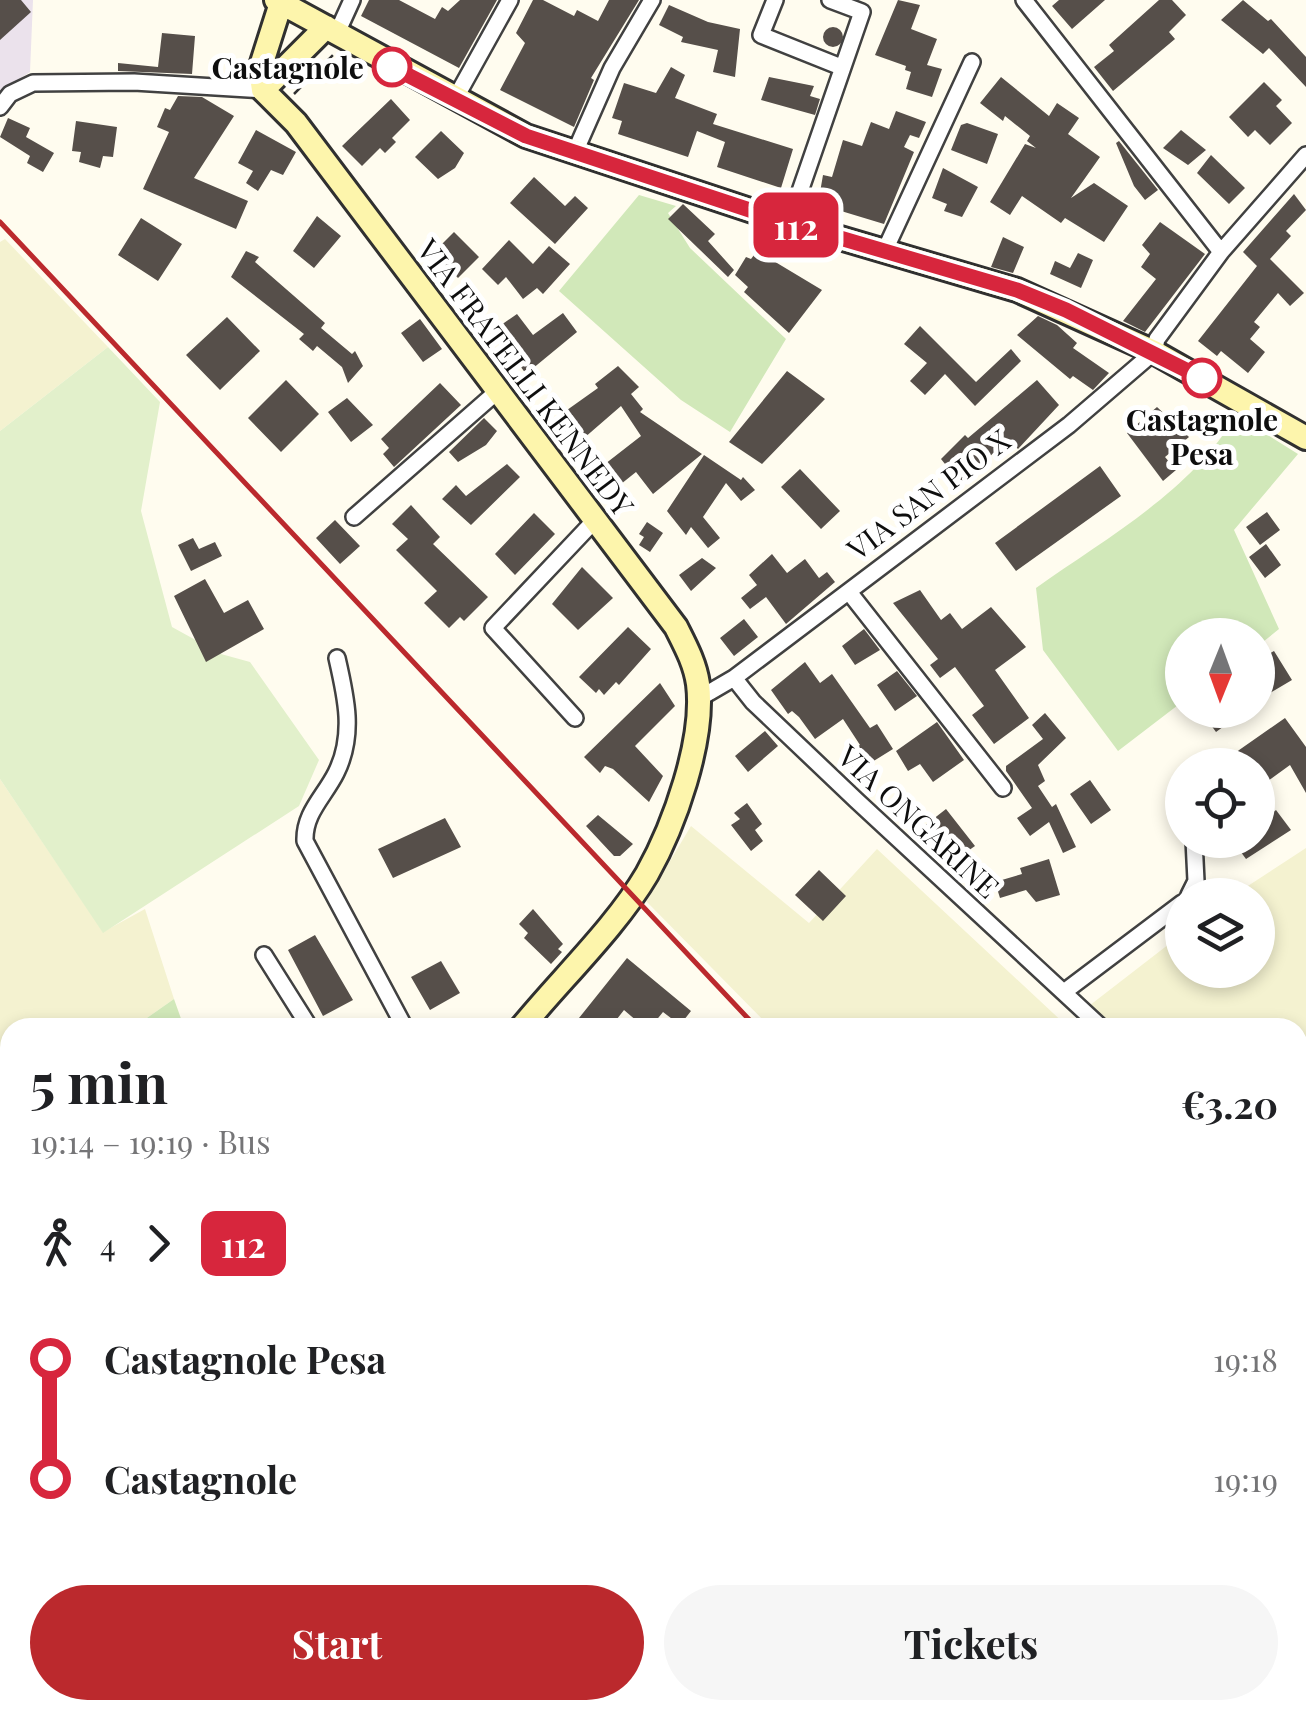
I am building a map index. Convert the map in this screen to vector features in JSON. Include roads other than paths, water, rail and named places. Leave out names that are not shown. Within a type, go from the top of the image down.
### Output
[{"type":"street","points":[[3,98],[32,83],[62,82],[263,90],[337,33],[352,0]]},
{"type":"street","points":[[454,99],[510,0]]},
{"type":"street","points":[[575,152],[612,68],[652,0]]},
{"type":"street","points":[[775,0],[760,35],[840,67]]},
{"type":"street","points":[[789,223],[862,12],[830,0]]},
{"type":"street","points":[[1024,0],[1221,252]]},
{"type":"street","points":[[263,90],[260,69],[279,2],[526,136],[789,223],[1017,290],[1154,352],[1306,438]]},
{"type":"street","points":[[885,250],[972,62]]},
{"type":"street","name":"VIA FRATELLI KENNEDY","points":[[263,90],[296,123],[676,627],[694,667],[697,710]]},
{"type":"street","name":"VIA SAN PIO X","points":[[734,678],[1068,425],[1154,352],[1157,339],[1221,252],[1306,155]]},
{"type":"street","points":[[354,517],[500,390]]},
{"type":"street","points":[[575,718],[493,628],[596,520]]},
{"type":"street","points":[[849,592],[1003,788]]},
{"type":"street","points":[[338,658],[349,714],[345,742],[338,768],[304,822],[304,841],[400,1018]]},
{"type":"street","points":[[529,1018],[646,875],[673,818],[697,710],[734,678]]},
{"type":"street","name":"VIA ONGARINE","points":[[734,678],[753,702],[856,800],[1091,1018]]},
{"type":"street","points":[[1064,992],[1165,916]]},
{"type":"street","points":[[264,955],[304,1018]]},
{"type":"railway","points":[[0,222],[748,1018]]},
{"type":"place","name":"Castagnole","points":[[392,67]]},
{"type":"place","name":"Castagnole Pesa","points":[[1202,378]]}]
